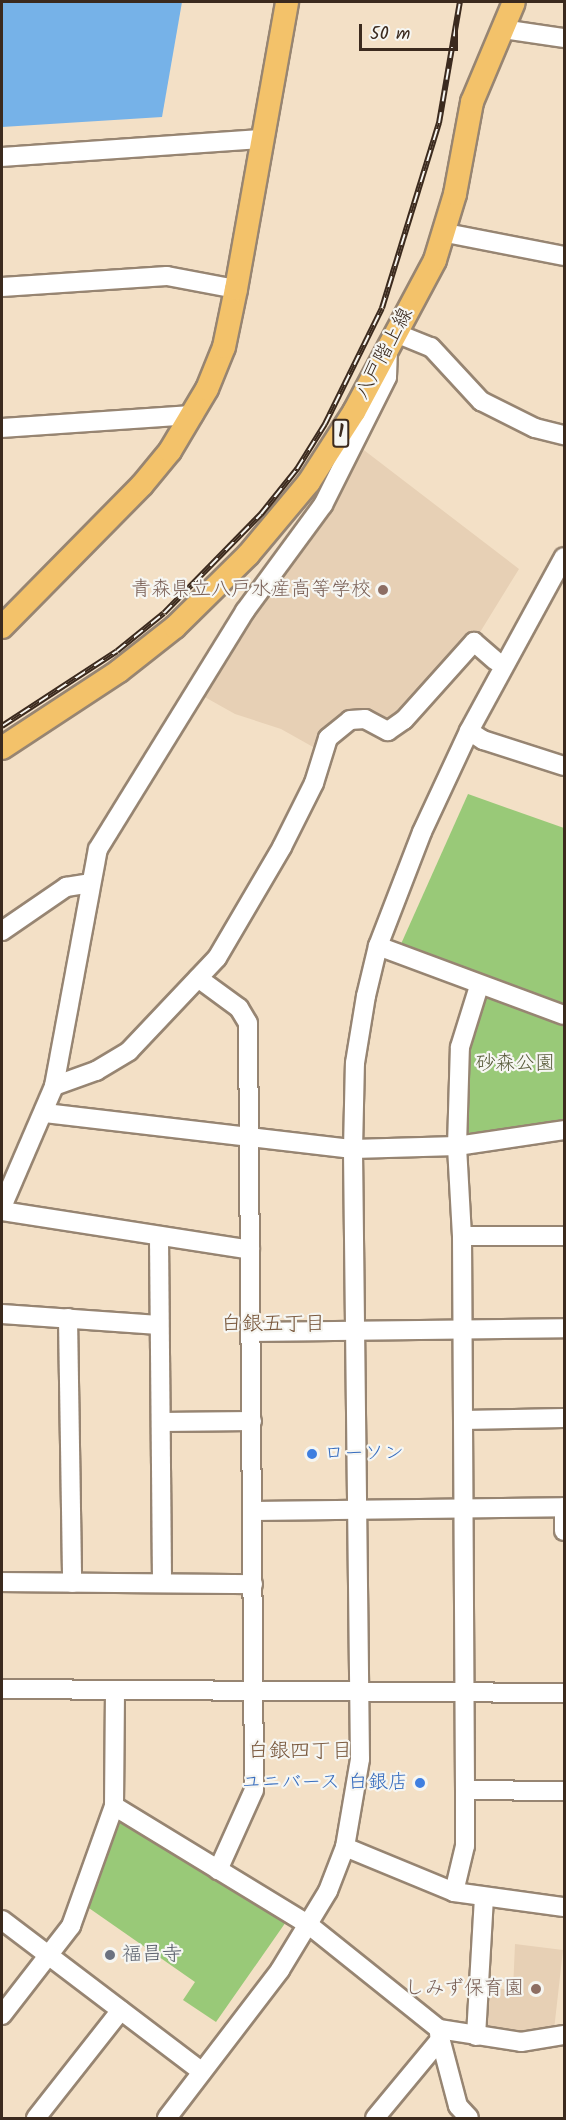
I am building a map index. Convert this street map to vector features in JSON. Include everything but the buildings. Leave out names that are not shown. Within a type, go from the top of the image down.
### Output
[{"type":"main road","points":[[2,627],[142,485],[194,416],[224,347],[287,2]]},
{"type":"main road","name":"八戸階上線","points":[[2,748],[119,671],[202,604],[283,517],[309,482],[393,342],[446,233],[472,102],[514,2]]},
{"type":"street","points":[[502,29],[564,38]]},
{"type":"street","points":[[2,157],[262,139]]},
{"type":"street","points":[[446,233],[564,256]]},
{"type":"street","points":[[2,287],[167,276],[236,289]]},
{"type":"street","points":[[250,1250],[159,1237],[2,1204],[45,1113],[54,1086],[98,849],[176,719],[245,611],[323,505],[387,377],[393,342],[431,346],[481,401],[527,425],[564,435]]},
{"type":"street","points":[[2,428],[194,416]]},
{"type":"street","points":[[167,2118],[309,1925],[328,1891],[345,1847],[356,1799],[361,1691],[352,1149],[356,1063],[378,946],[422,832],[470,731],[564,557]]},
{"type":"street","points":[[54,1086],[96,1071],[129,1051],[217,958],[282,847],[314,783],[328,738],[350,720],[365,720],[388,731],[404,720],[474,642],[495,660]]},
{"type":"street","points":[[470,731],[483,740],[564,766]]},
{"type":"street","points":[[2,931],[66,887],[90,883]]},
{"type":"street","points":[[378,946],[479,986],[564,1015]]},
{"type":"street","points":[[198,978],[239,1008],[248,1023],[254,1790],[218,1870]]},
{"type":"street","points":[[454,1892],[465,1846],[462,1236],[457,1146],[460,1047],[479,986]]},
{"type":"street","points":[[45,1113],[352,1149],[457,1146],[564,1130]]},
{"type":"street","points":[[462,1236],[564,1236]]},
{"type":"street","points":[[159,1237],[162,1583]]},
{"type":"street","points":[[2,1314],[159,1325]]},
{"type":"street","points":[[68,1318],[72,1583]]},
{"type":"street","points":[[250,1332],[564,1328]]},
{"type":"street","points":[[463,1420],[564,1418]]},
{"type":"street","points":[[161,1422],[252,1421]]},
{"type":"street","points":[[253,1511],[564,1507],[564,1531]]},
{"type":"street","points":[[2,1582],[253,1584]]},
{"type":"street","points":[[2,1689],[564,1693]]},
{"type":"street","points":[[2,2015],[71,1926],[114,1806],[115,1691]]},
{"type":"street","points":[[465,1790],[564,1791]]},
{"type":"street","points":[[114,1806],[309,1925],[439,2036],[458,2106],[469,2118]]},
{"type":"street","points":[[345,1847],[454,1892],[564,1907]]},
{"type":"street","points":[[476,2036],[484,1897]]},
{"type":"street","points":[[2,1920],[202,2072]]},
{"type":"street","points":[[36,2118],[121,2010]]},
{"type":"street","points":[[439,2036],[476,2036],[521,2042],[564,2035]]},
{"type":"street","points":[[375,2118],[439,2036]]},
{"type":"shaded area","name":"青森県立八戸水産高等学校","points":[[356,444],[519,569],[474,642],[388,731],[365,720],[322,752],[281,729],[235,714],[194,691]]},
{"type":"shaded area","name":"しみず保育園","points":[[515,1944],[563,1950],[554,2030],[525,2035],[486,2029],[482,2024],[485,1987],[513,1990]]},
{"type":"green space","points":[[468,794],[564,828],[564,1005],[401,944]]},
{"type":"green space","name":"砂森公園","points":[[485,992],[564,1019],[564,1121],[522,1131],[465,1133],[465,1048]]},
{"type":"green space","points":[[122,1816],[288,1919],[216,2022],[183,2000],[195,1982],[86,1906],[117,1819]]},
{"type":"water","points":[[2,2],[182,2],[162,117],[2,127]]},
{"type":"railway","points":[[2,726],[117,651],[164,613],[261,514],[297,469],[325,424],[382,308],[439,123],[460,2]]},
{"type":"place","name":"青森県立八戸水産高等学校","points":[[383,590]]},
{"type":"place","name":"ローソン","points":[[312,1454]]},
{"type":"place","name":"ユニバース 白銀店","points":[[420,1783]]},
{"type":"place","name":"福昌寺","points":[[110,1955]]},
{"type":"place","name":"しみず保育園","points":[[536,1989]]},
{"type":"district","name":"白銀五丁目","points":[[273,1325]]},
{"type":"district","name":"白銀四丁目","points":[[300,1752]]}]
